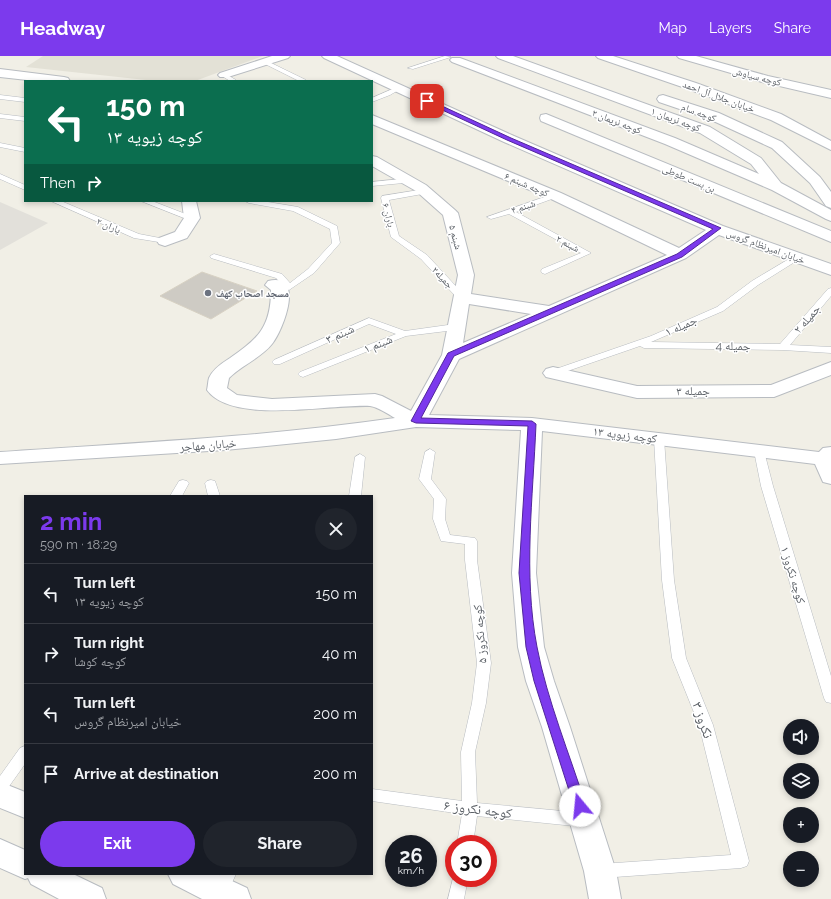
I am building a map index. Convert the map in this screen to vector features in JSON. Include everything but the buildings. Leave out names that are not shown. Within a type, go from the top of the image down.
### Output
[{"type":"street","points":[[224,75],[284,56]]},
{"type":"street","name":"خیابان امیرنظام گروس","points":[[328,56],[509,139],[717,228],[831,270]]},
{"type":"street","points":[[450,58],[474,56]]},
{"type":"street","name":"کوچه نریمان ۱","points":[[502,56],[705,130],[756,161],[776,186],[831,216]]},
{"type":"street","name":"خیابان جلال آل احمد","points":[[602,56],[692,86],[776,117],[830,145]]},
{"type":"street","name":"کوچه سیاوش","points":[[683,56],[831,94]]},
{"type":"street","name":"کوچه نریمان ۲","points":[[450,58],[670,141],[776,186]]},
{"type":"street","points":[[0,73],[56,80]]},
{"type":"street","points":[[768,90],[831,106]]},
{"type":"street","name":"کوچه سام","points":[[649,95],[714,116],[777,146],[815,180],[831,204]]},
{"type":"street","points":[[776,117],[823,127]]},
{"type":"street","name":"بن بست طوطی","points":[[546,118],[831,237]]},
{"type":"street","name":"کوچه شبنم ۶","points":[[373,119],[556,196],[680,255]]},
{"type":"street","name":"شبنم ۵","points":[[373,161],[411,180],[450,213],[466,275],[451,355],[416,421]]},
{"type":"street","points":[[165,241],[181,235],[192,218],[189,202]]},
{"type":"street","points":[[451,355],[680,255],[717,228]]},
{"type":"street","points":[[274,285],[280,288],[281,302],[274,324],[261,345],[219,377],[217,390],[232,400],[272,405],[375,400],[416,421]]},
{"type":"street","points":[[462,298],[550,311]]},
{"type":"street","name":"جمیله ۳","points":[[553,373],[637,392],[774,391],[831,368]]},
{"type":"street","name":"کوچه زیویه ۱۳","points":[[416,421],[532,424],[759,451],[829,462]]},
{"type":"street","name":"خیابان مهاجر","points":[[0,458],[225,444],[336,433],[416,421]]},
{"type":"street","points":[[532,424],[524,573],[532,647],[540,681],[600,871],[605,899]]},
{"type":"street","points":[[0,795],[24,805]]},
{"type":"street","points":[[44,875],[90,899]]},
{"type":"street","points":[[187,875],[228,888]]},
{"type":"lane","points":[[411,68],[450,58]]},
{"type":"lane","points":[[265,62],[302,80]]},
{"type":"lane","points":[[224,75],[232,80]]},
{"type":"lane","points":[[373,100],[399,88]]},
{"type":"lane","points":[[0,97],[24,100]]},
{"type":"lane","points":[[0,116],[24,119]]},
{"type":"lane","points":[[0,145],[24,150]]},
{"type":"lane","points":[[0,176],[24,188]]},
{"type":"lane","points":[[373,184],[411,180]]},
{"type":"lane","name":"باران ۶","points":[[424,256],[395,237],[385,198],[425,191]]},
{"type":"lane","name":"شبنم ۴","points":[[491,217],[556,196]]},
{"type":"lane","name":"یاران ۲","points":[[57,202],[137,236],[165,241]]},
{"type":"lane","points":[[148,202],[192,218]]},
{"type":"lane","points":[[214,256],[279,276],[289,287],[311,271],[336,243],[334,228],[295,209],[255,202]]},
{"type":"lane","name":"شبنم ۲","points":[[509,211],[587,254],[545,271]]},
{"type":"lane","name":"جمیله۲","points":[[424,256],[462,298]]},
{"type":"lane","name":"جمیله ۱","points":[[553,373],[635,345],[720,309],[755,284],[797,258]]},
{"type":"lane","name":"جمیله ۲","points":[[783,347],[831,291]]},
{"type":"lane","name":"شبنم ۳","points":[[276,362],[369,321],[404,334]]},
{"type":"lane","name":"شبنم ۱","points":[[304,374],[404,334],[456,327]]},
{"type":"lane","name":"جمیله 4","points":[[635,345],[783,347],[831,350]]},
{"type":"lane","name":"نکروز ۳","points":[[600,871],[741,861],[706,725],[679,658],[668,580],[659,439]]},
{"type":"lane","name":"کوچه نکروز ۱","points":[[759,451],[766,486],[831,698]]},
{"type":"lane","name":"کوچه نکروز ۵","points":[[430,452],[425,478],[440,499],[439,519],[445,538],[471,542],[471,560],[484,663],[479,703],[468,752],[470,809],[466,835]]},
{"type":"lane","points":[[355,495],[360,457]]},
{"type":"lane","points":[[176,495],[182,483]]},
{"type":"lane","points":[[211,483],[214,495]]},
{"type":"lane","points":[[0,788],[24,753]]},
{"type":"lane","name":"کوچه نکروز ۶","points":[[373,795],[470,809],[584,820]]},
{"type":"lane","points":[[456,899],[458,887]]},
{"type":"shaded area","points":[[43,56],[263,56],[198,80],[146,80],[26,67]]},
{"type":"shaded area","points":[[0,202],[48,223],[0,250]]},
{"type":"place","name":"مسجد اصحاب کهف","points":[[208,293]]},
{"type":"route","points":[[427,101],[509,139],[717,228],[680,255],[451,355],[416,421],[532,424],[524,573],[532,647],[540,681],[556,727],[580,806]]}]
